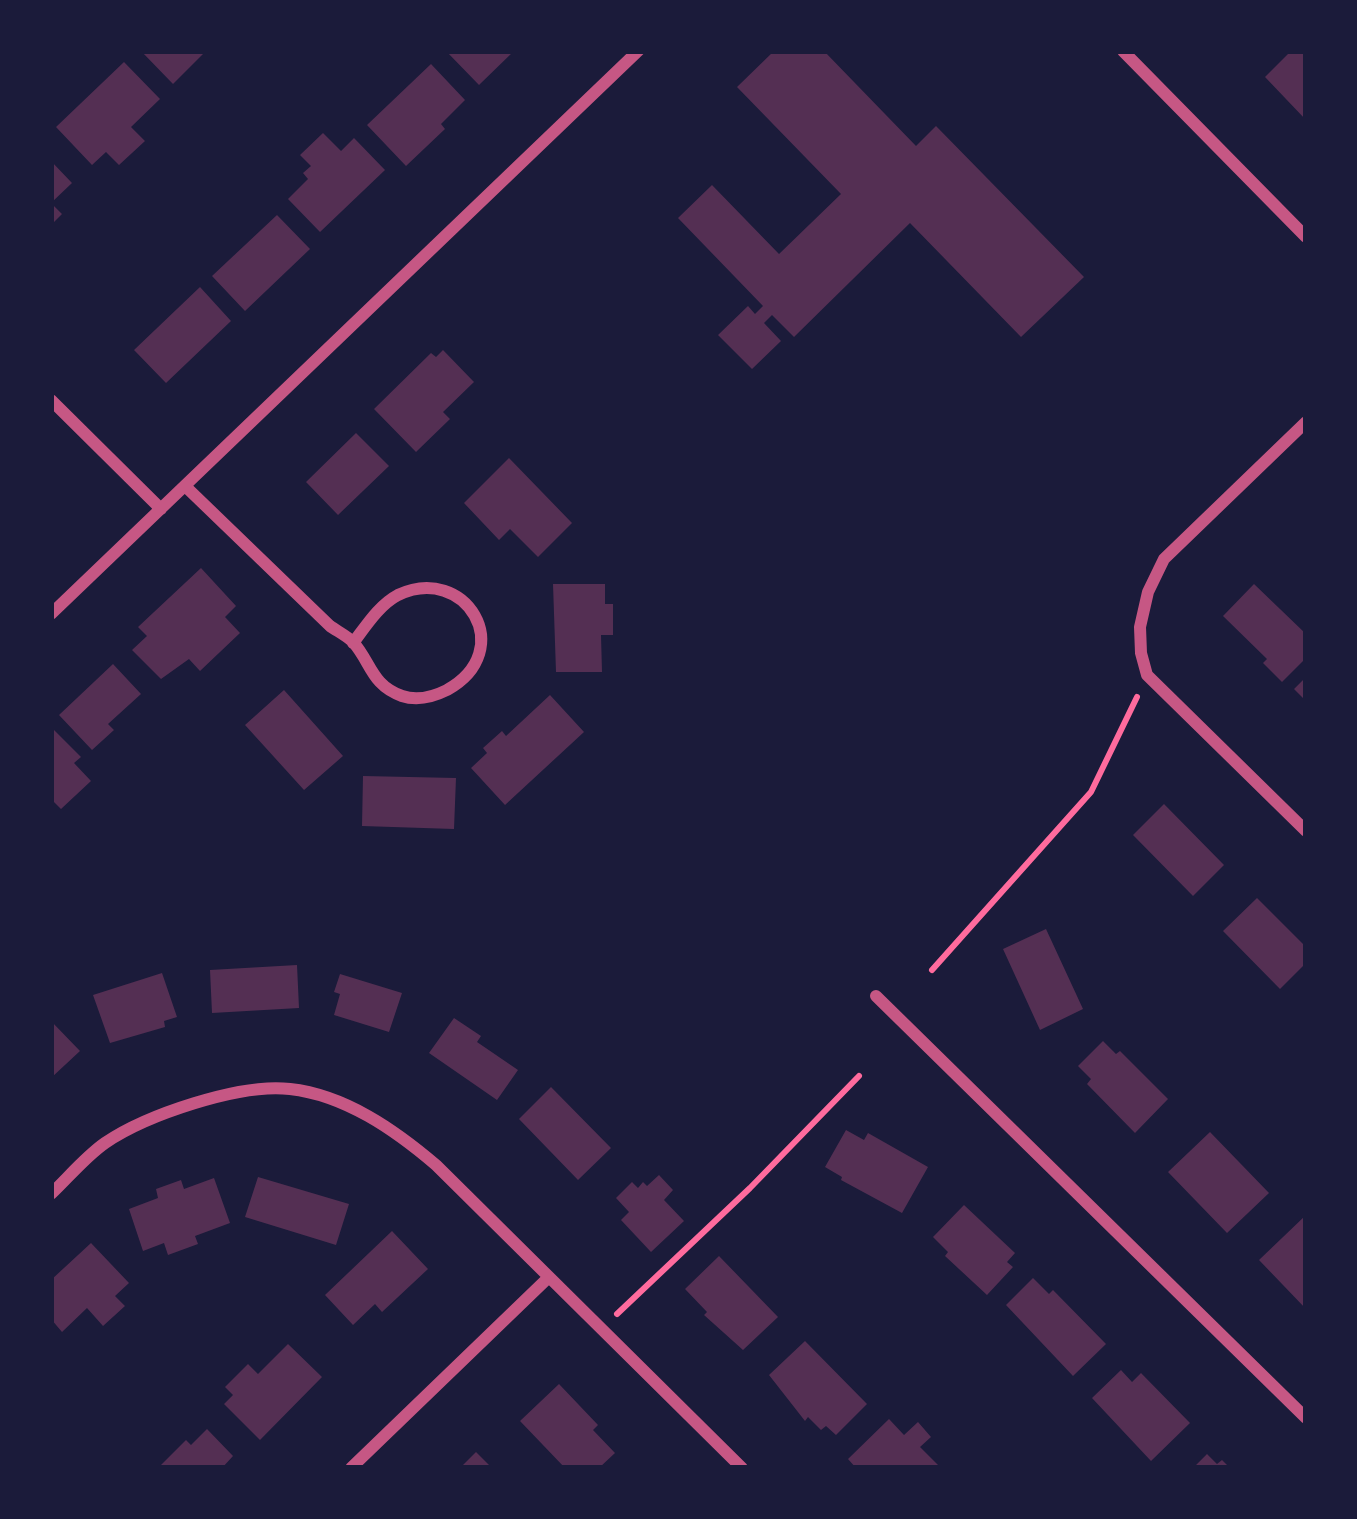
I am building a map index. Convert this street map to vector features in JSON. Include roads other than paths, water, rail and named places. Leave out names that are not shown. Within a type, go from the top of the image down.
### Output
[{"type":"street","points":[[51,614],[638,51]]},
{"type":"street","points":[[1124,51],[1306,237]]},
{"type":"street","points":[[51,400],[161,508]]},
{"type":"street","points":[[1306,422],[1164,559],[1148,592],[1140,627],[1147,675],[1306,831]]},
{"type":"street","points":[[185,486],[353,643],[366,668],[384,686],[405,698],[433,698],[455,685],[475,667],[484,646],[480,624],[469,607],[454,593],[438,588],[398,595],[375,614],[353,643]]},
{"type":"street","points":[[876,996],[1306,1418]]},
{"type":"street","points":[[51,1194],[104,1144],[164,1111],[222,1096],[289,1088],[352,1108],[399,1133],[742,1468]]},
{"type":"street","points":[[351,1468],[549,1276]]}]
